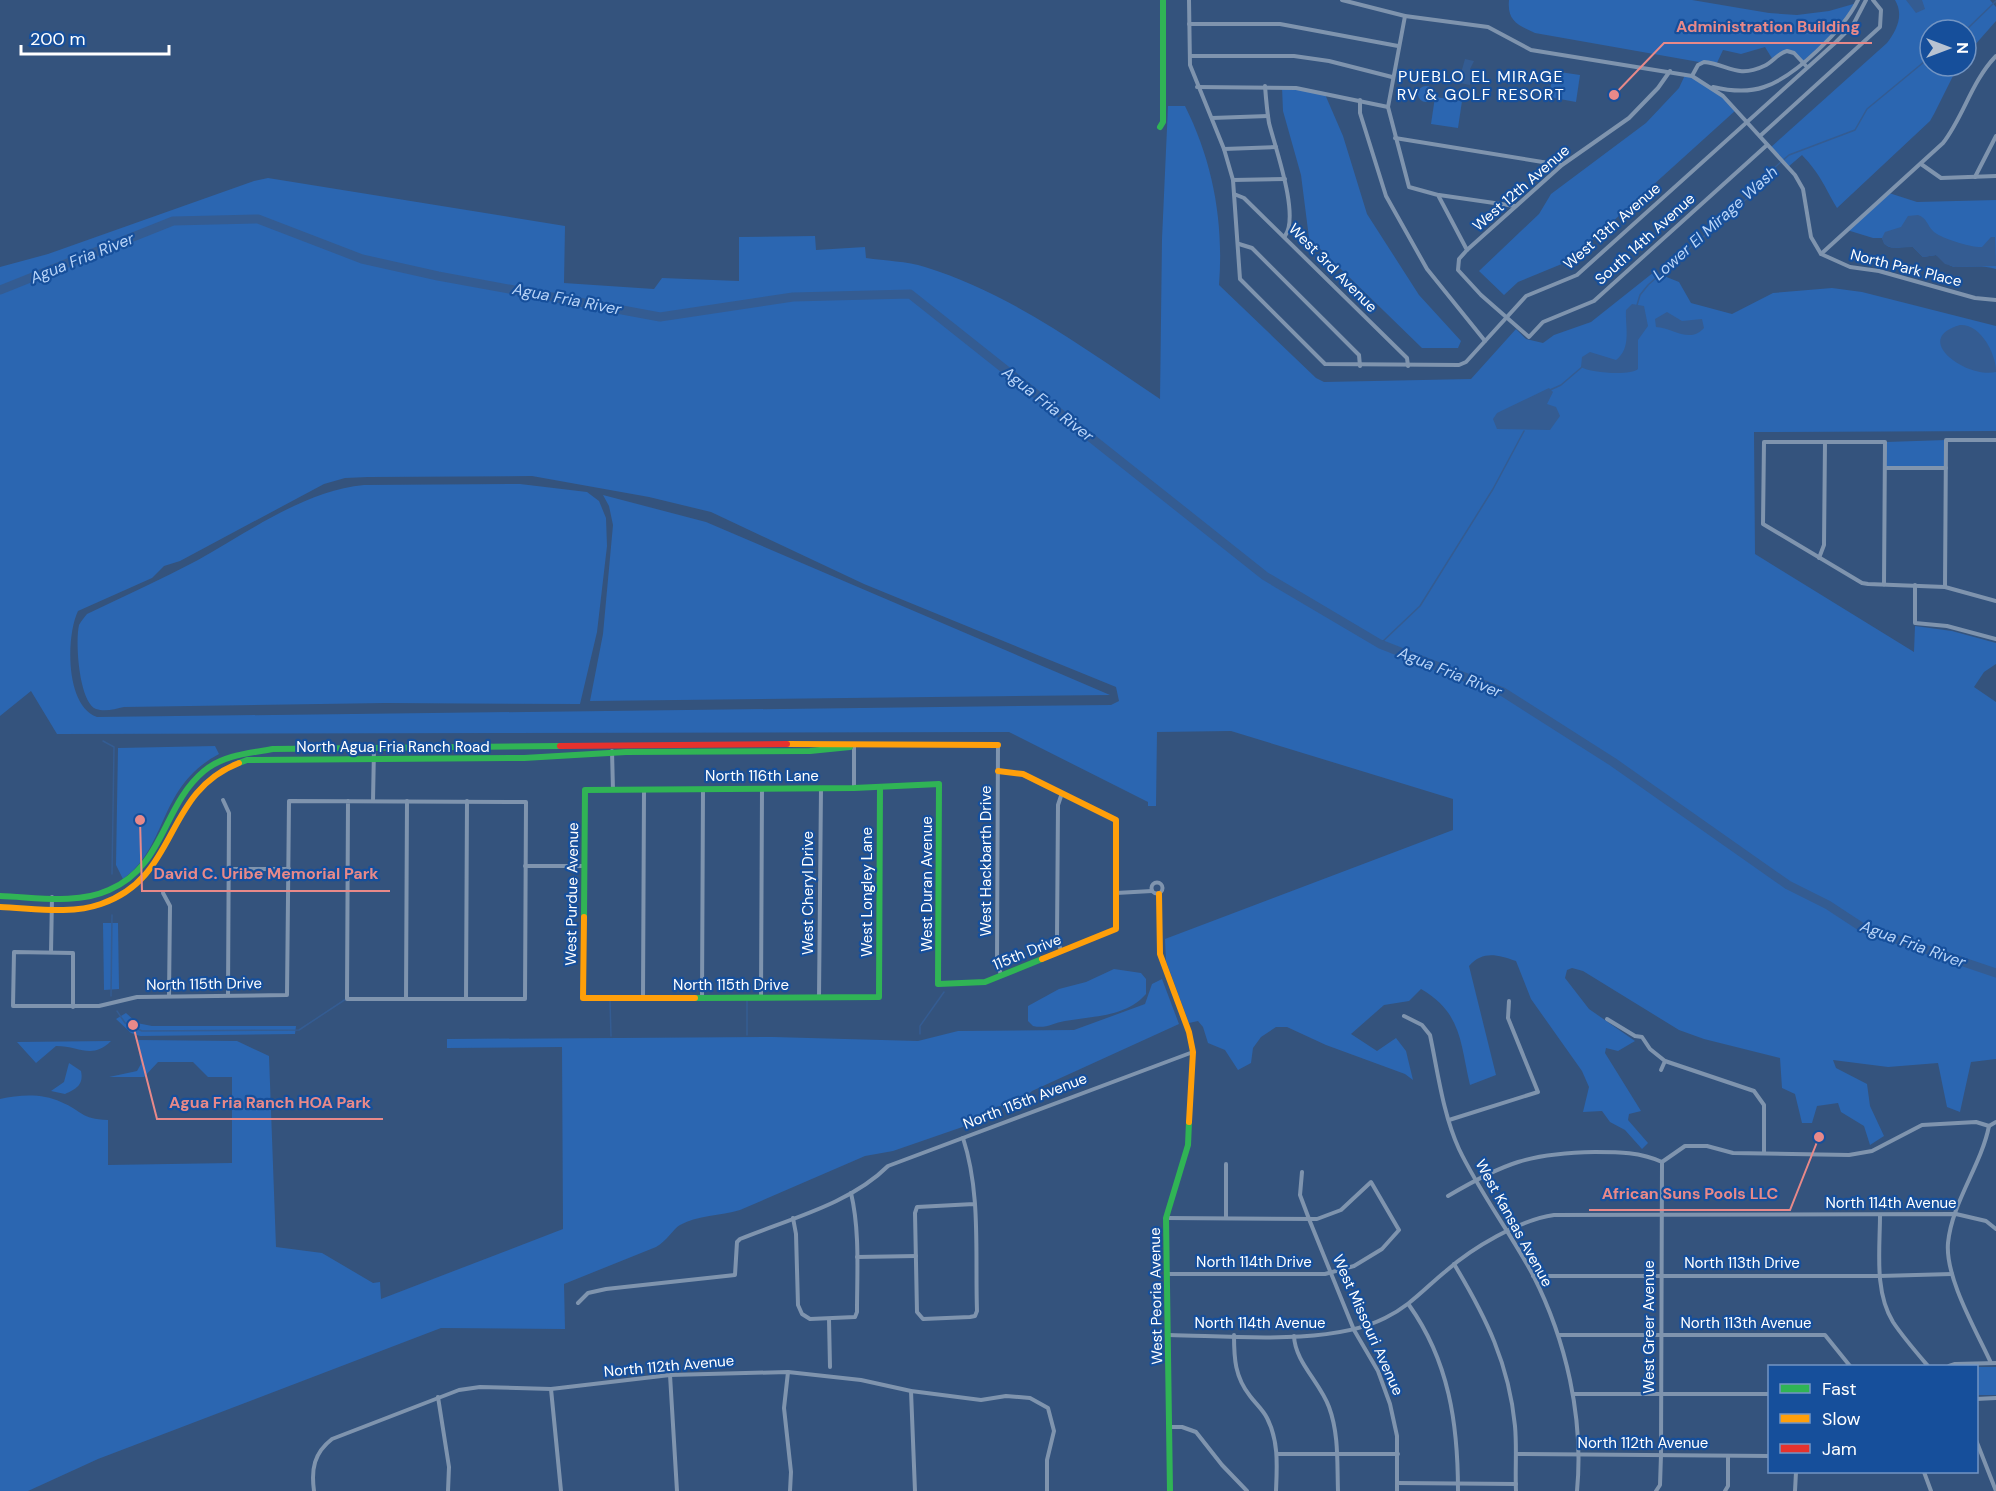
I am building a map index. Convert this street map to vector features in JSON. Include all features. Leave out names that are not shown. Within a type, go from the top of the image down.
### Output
[{"type":"street","points":[[1161,127],[1163,122],[1163,0]]},
{"type":"street","points":[[1189,0],[1190,56],[1197,87],[1212,118],[1233,180],[1240,279],[1325,364],[1331,366],[1408,366]]},
{"type":"street","points":[[1342,0],[1405,15],[1488,27],[1531,50],[1670,71],[1692,76],[1710,86],[1728,91],[1755,90],[1775,82],[1802,62],[1846,21],[1858,0]]},
{"type":"street","name":"West 13th Avenue","points":[[1408,366],[1463,364],[1526,296],[1577,275],[1853,25],[1866,0]]},
{"type":"street","points":[[1760,136],[1880,27],[1881,10],[1873,0]]},
{"type":"street","points":[[1405,15],[1388,107],[1409,187],[1438,195],[1515,206]]},
{"type":"street","points":[[1189,24],[1290,25],[1398,46]]},
{"type":"street","points":[[1692,76],[1698,64],[1704,62],[1727,70],[1744,71],[1766,66],[1784,51],[1794,53],[1807,67]]},
{"type":"street","points":[[1190,56],[1294,56],[1329,61],[1392,77]]},
{"type":"street","points":[[1710,86],[1747,121],[1800,182],[1811,237],[1821,254],[1921,164],[1951,133],[1980,74],[1996,56]]},
{"type":"street","name":"West 12th Avenue","points":[[1467,250],[1562,165],[1629,117],[1658,88],[1670,71]]},
{"type":"street","points":[[1197,87],[1265,86],[1310,90],[1388,107]]},
{"type":"street","points":[[1265,86],[1268,116],[1285,179],[1289,223],[1285,236]]},
{"type":"street","points":[[1360,100],[1360,113],[1386,196],[1427,269],[1485,341]]},
{"type":"street","points":[[1212,118],[1268,116]]},
{"type":"street","points":[[1975,177],[1996,136]]},
{"type":"street","points":[[1395,138],[1562,165]]},
{"type":"street","name":"South 14th Avenue","points":[[1506,317],[1529,337],[1543,322],[1594,301],[1767,145]]},
{"type":"street","points":[[1224,149],[1276,147]]},
{"type":"street","points":[[1921,164],[1941,178],[1996,176]]},
{"type":"street","points":[[1233,180],[1285,179]]},
{"type":"street","name":"West 3rd Avenue","points":[[1234,194],[1245,198],[1285,236],[1407,358],[1408,366]]},
{"type":"street","points":[[1438,195],[1467,250],[1459,259],[1458,270],[1506,317]]},
{"type":"street","points":[[1239,244],[1252,248],[1359,355],[1360,366]]},
{"type":"street","name":"North Park Place","points":[[1821,254],[1850,267],[1879,271],[1975,298],[1996,300]]},
{"type":"street","points":[[1945,587],[1946,440],[1996,440]]},
{"type":"street","points":[[1884,585],[1886,442],[1764,442],[1763,524],[1862,583],[1884,585],[1945,587],[1996,601]]},
{"type":"street","points":[[1818,558],[1824,545],[1825,442]]},
{"type":"street","points":[[1885,468],[1946,468]]},
{"type":"street","points":[[1915,585],[1915,623],[1947,626],[1996,639]]},
{"type":"street","points":[[854,746],[854,788]]},
{"type":"street","name":"North Agua Fria Ranch Road","points":[[0,896],[52,897],[98,894],[130,878],[149,858],[182,792],[196,776],[216,762],[252,750],[374,748],[810,751],[854,746],[998,746]]},
{"type":"street","name":"West Hackbarth Drive","points":[[998,746],[998,962],[1001,976]]},
{"type":"street","points":[[373,801],[374,748]]},
{"type":"street","points":[[612,750],[613,790]]},
{"type":"street","name":"North Agua Fria Ranch Road","points":[[0,907],[99,905],[120,897],[137,886],[157,863],[194,791],[222,769],[256,759],[531,758],[612,750]]},
{"type":"street","points":[[998,771],[1023,774],[1116,820],[1116,893],[1155,892]]},
{"type":"street","name":"North 116th Lane","points":[[585,790],[854,788],[939,784]]},
{"type":"street","name":"West Duran Avenue","points":[[939,784],[941,984]]},
{"type":"street","name":"West Longley Lane","points":[[879,998],[880,787]]},
{"type":"street","points":[[761,996],[762,788]]},
{"type":"street","name":"West Cheryl Drive","points":[[819,999],[821,788]]},
{"type":"street","points":[[643,997],[644,789]]},
{"type":"street","points":[[702,997],[703,789]]},
{"type":"street","name":"West Purdue Avenue","points":[[583,998],[585,790]]},
{"type":"street","points":[[1061,951],[1057,938],[1058,805],[1062,793]]},
{"type":"street","points":[[223,800],[229,813],[228,995]]},
{"type":"street","points":[[229,869],[289,869],[290,801],[348,801],[373,801],[407,801],[466,801],[526,802],[525,999],[347,999],[348,801]]},
{"type":"street","points":[[406,999],[407,801]]},
{"type":"street","points":[[466,801],[466,999]]},
{"type":"street","points":[[525,866],[585,866]]},
{"type":"street","name":"North 115th Drive","points":[[51,952],[14,952],[13,1006],[99,1006],[137,997],[287,995],[289,869]]},
{"type":"street","points":[[130,878],[137,886]]},
{"type":"street","name":"West Peoria Avenue","points":[[1155,892],[1160,954],[1189,1032],[1193,1052],[1188,1145],[1166,1218],[1171,1427],[1170,1491]]},
{"type":"street","points":[[163,893],[170,906],[169,996]]},
{"type":"street","name":"115th Drive","points":[[941,984],[978,984],[1116,929],[1116,893]]},
{"type":"street","points":[[52,897],[51,952],[73,952],[73,1006]]},
{"type":"street","points":[[941,984],[944,992]]},
{"type":"street","name":"North 115th Drive","points":[[583,998],[761,996],[819,999],[879,998]]},
{"type":"street","points":[[1449,1120],[1538,1092],[1508,1018],[1509,1001]]},
{"type":"street","name":"West Kansas Avenue","points":[[1404,1016],[1422,1025],[1430,1035],[1449,1120],[1459,1149],[1533,1276],[1558,1335],[1573,1394],[1577,1491]]},
{"type":"street","points":[[1607,1019],[1635,1036],[1642,1037],[1650,1049],[1665,1060],[1754,1091],[1764,1105],[1764,1153]]},
{"type":"street","name":"North 115th Avenue","points":[[578,1303],[588,1293],[606,1289],[735,1275],[737,1242],[851,1193],[872,1182],[888,1166],[1193,1052]]},
{"type":"street","points":[[1661,1070],[1665,1060]]},
{"type":"street","points":[[1448,1196],[1511,1162],[1552,1153],[1635,1153],[1662,1162],[1685,1146],[1696,1145],[1733,1153],[1849,1155],[1872,1151],[1922,1125],[1977,1122],[1989,1126]]},
{"type":"street","points":[[1952,1365],[1994,1364],[1952,1274],[1948,1244],[1956,1214],[1985,1143],[1989,1126],[1996,1122]]},
{"type":"street","points":[[963,1138],[971,1162],[975,1204],[975,1316],[920,1317],[917,1312],[915,1213],[917,1207],[975,1204]]},
{"type":"street","name":"West Greer Avenue","points":[[1656,1491],[1660,1485],[1661,1455],[1662,1162]]},
{"type":"street","points":[[1226,1164],[1226,1218]]},
{"type":"street","name":"West Missouri Avenue","points":[[1302,1172],[1300,1195],[1309,1219],[1354,1330],[1385,1388],[1394,1421],[1398,1454],[1397,1491]]},
{"type":"street","name":"North 114th Drive","points":[[1167,1274],[1331,1273],[1354,1266],[1382,1249],[1399,1230],[1371,1182],[1341,1210],[1329,1216],[1309,1219]]},
{"type":"street","points":[[793,1218],[796,1234],[798,1305],[802,1314],[810,1319],[855,1317],[857,1312],[855,1209],[851,1193]]},
{"type":"street","name":"North 114th Avenue","points":[[1169,1335],[1294,1336],[1328,1335],[1354,1330],[1384,1319],[1409,1305],[1454,1264],[1471,1252],[1528,1222],[1554,1215],[1956,1214],[1986,1221],[1996,1229]]},
{"type":"street","points":[[1880,1215],[1880,1276],[1883,1298],[1892,1321],[1927,1365]]},
{"type":"street","points":[[1166,1218],[1309,1219]]},
{"type":"street","points":[[856,1257],[916,1256]]},
{"type":"street","points":[[1454,1264],[1493,1333],[1505,1370],[1513,1406],[1516,1491]]},
{"type":"street","name":"North 113th Drive","points":[[1533,1276],[1952,1274]]},
{"type":"street","points":[[1409,1305],[1431,1342],[1449,1391],[1456,1432],[1458,1491]]},
{"type":"street","points":[[829,1319],[830,1367]]},
{"type":"street","points":[[1234,1335],[1237,1373],[1242,1385],[1267,1418],[1277,1455],[1276,1491]]},
{"type":"street","name":"North 113th Avenue","points":[[1558,1335],[1825,1335],[1850,1365]]},
{"type":"street","points":[[1294,1336],[1296,1351],[1318,1384],[1328,1405],[1335,1430],[1338,1491]]},
{"type":"street","points":[[788,1372],[784,1408],[790,1461],[790,1491]]},
{"type":"street","name":"North 112th Avenue","points":[[314,1491],[313,1467],[323,1446],[332,1439],[438,1397],[468,1388],[550,1389],[670,1375],[788,1372],[861,1380],[911,1391],[981,1400],[1006,1396],[1030,1398],[1048,1408],[1054,1431],[1047,1460],[1047,1491]]},
{"type":"street","points":[[670,1375],[677,1491]]},
{"type":"street","points":[[550,1389],[561,1491]]},
{"type":"street","points":[[911,1391],[915,1491]]},
{"type":"street","points":[[1573,1394],[1768,1394]]},
{"type":"street","points":[[438,1397],[448,1457],[448,1491]]},
{"type":"street","points":[[1978,1399],[1996,1398]]},
{"type":"street","points":[[1171,1427],[1182,1427],[1196,1432],[1222,1465],[1247,1491]]},
{"type":"street","points":[[1978,1443],[1996,1491]]},
{"type":"street","points":[[1277,1455],[1398,1454]]},
{"type":"street","name":"North 112th Avenue","points":[[1516,1454],[1768,1456]]},
{"type":"street","points":[[1725,1491],[1728,1486],[1728,1455]]},
{"type":"street","points":[[1795,1491],[1796,1473]]},
{"type":"street","points":[[1924,1473],[1931,1491]]},
{"type":"street","points":[[1397,1483],[1516,1484]]},
{"type":"shaded area","points":[[1509,0],[1692,0],[1769,13],[1797,15],[1829,11],[1857,3],[1830,37],[1802,62],[1794,53],[1787,51],[1773,60],[1765,47],[1741,54],[1723,50],[1716,65],[1535,33],[1519,25],[1512,18]]},
{"type":"shaded area","points":[[1895,0],[1990,0],[1996,7],[1996,21],[1978,41],[1978,18],[1918,18],[1918,78],[1952,78],[1930,121],[1837,208],[1818,175],[1802,155],[1788,167],[1770,148],[1887,43],[1898,22],[1898,6]]},
{"type":"shaded area","points":[[1906,0],[1922,0],[1925,9],[1916,13]]},
{"type":"shaded area","points":[[1465,59],[1474,61],[1470,69],[1473,70],[1470,85],[1460,83],[1459,80]]},
{"type":"shaded area","points":[[1553,71],[1580,75],[1576,102],[1549,97]]},
{"type":"shaded area","points":[[1685,75],[1710,86],[1736,110],[1569,261],[1518,282],[1504,295],[1479,271],[1539,214],[1551,194],[1646,123],[1679,88]]},
{"type":"shaded area","points":[[1423,86],[1429,86],[1434,94],[1432,100],[1423,102],[1418,97],[1418,91]]},
{"type":"shaded area","points":[[1282,87],[1324,92],[1343,136],[1367,214],[1419,295],[1461,341],[1458,348],[1422,348],[1309,238],[1301,175],[1283,111]]},
{"type":"shaded area","points":[[1435,97],[1462,101],[1458,128],[1431,124]]},
{"type":"shaded area","points":[[1168,106],[1185,106],[1203,149],[1214,193],[1220,238],[1219,285],[1316,378],[1324,382],[1471,379],[1516,329],[1526,339],[1543,343],[1554,335],[1591,322],[1654,272],[1679,282],[1691,303],[1732,314],[1773,293],[1832,288],[1862,292],[1996,326],[1996,431],[1754,432],[1755,554],[1914,652],[1915,626],[1952,631],[1996,643],[1996,664],[1984,672],[1974,687],[1996,702],[1996,1059],[1971,1062],[1960,1112],[1947,1107],[1938,1063],[1888,1067],[1833,1060],[1836,1068],[1867,1084],[1870,1106],[1884,1136],[1870,1145],[1864,1126],[1841,1112],[1838,1103],[1817,1106],[1812,1123],[1802,1123],[1795,1094],[1782,1088],[1780,1058],[1704,1039],[1679,1030],[1583,971],[1572,968],[1567,970],[1565,978],[1589,1009],[1635,1041],[1618,1051],[1606,1048],[1605,1053],[1641,1111],[1629,1114],[1628,1120],[1648,1143],[1642,1149],[1625,1130],[1610,1122],[1602,1111],[1583,1112],[1589,1087],[1582,1071],[1531,999],[1516,961],[1491,955],[1474,961],[1469,966],[1496,1075],[1470,1085],[1461,1042],[1452,1019],[1445,1008],[1421,989],[1409,1001],[1384,1005],[1351,1034],[1377,1051],[1396,1038],[1406,1051],[1413,1080],[1405,1074],[1326,1045],[1287,1027],[1276,1027],[1261,1037],[1253,1048],[1251,1063],[1238,1070],[1225,1050],[1208,1043],[1203,1027],[1198,1021],[1189,1023],[1166,961],[1165,939],[1453,830],[1453,799],[1231,731],[1157,732],[1156,806],[1148,806],[1148,802],[1009,732],[57,734],[31,691],[0,716],[0,267],[48,254],[268,178],[565,226],[564,283],[654,289],[662,278],[739,281],[739,237],[815,236],[816,250],[865,247],[866,258],[918,265],[957,278],[988,292],[1076,342],[1160,399],[1162,239]],"holes":[[[532,476],[649,497],[711,512],[864,584],[1116,687],[1119,701],[1111,705],[97,717],[87,710],[79,699],[74,685],[70,653],[71,637],[78,611],[152,578],[164,566],[180,561],[324,484],[345,478],[368,477]]]},
{"type":"shaded area","points":[[1889,193],[1917,202],[1996,200],[1996,269],[1954,267],[1936,255],[1923,257],[1913,247],[1887,246],[1882,238],[1873,238],[1847,230]]},
{"type":"shaded area","points":[[1918,215],[1936,234],[1964,244],[1982,247],[1991,237],[1995,237],[1996,266],[1955,267],[1945,264],[1936,255],[1923,257],[1913,247],[1892,248],[1884,244],[1882,238],[1885,232],[1901,227],[1908,216]]},
{"type":"shaded area","points":[[1632,304],[1644,306],[1648,326],[1638,340],[1638,369],[1610,373],[1581,367],[1582,357],[1590,352],[1616,360],[1621,355],[1627,337],[1626,310]]},
{"type":"shaded area","points":[[1667,312],[1682,321],[1702,319],[1704,328],[1699,333],[1687,335],[1656,327],[1655,319]]},
{"type":"shaded area","points":[[1960,325],[1974,329],[1986,341],[1996,372],[1984,373],[1971,370],[1948,356],[1942,348],[1940,339],[1946,331]]},
{"type":"shaded area","points":[[1549,388],[1553,392],[1547,404],[1556,407],[1560,416],[1550,430],[1497,429],[1493,419],[1497,413]]},
{"type":"shaded area","points":[[1946,440],[1946,468],[1885,468],[1886,442]]},
{"type":"shaded area","points":[[520,484],[587,492],[599,501],[606,518],[607,546],[597,632],[580,704],[385,703],[124,707],[103,710],[96,709],[90,704],[82,684],[78,644],[79,625],[87,614],[198,560],[278,514],[320,495],[364,485]]},
{"type":"shaded area","points":[[603,495],[706,522],[1110,695],[590,701],[603,634],[613,525],[609,506]]},
{"type":"shaded area","points":[[215,746],[219,754],[199,767],[184,783],[149,850],[138,866],[123,879],[116,865],[118,748]]},
{"type":"shaded area","points":[[103,923],[118,923],[119,989],[104,990]]},
{"type":"shaded area","points":[[1114,969],[1141,973],[1146,979],[1146,994],[1138,1002],[1108,1014],[1042,1027],[1033,1026],[1028,1021],[1028,1006],[1059,989],[1086,982]]},
{"type":"shaded area","points":[[1162,979],[1179,1024],[1032,1091],[1015,1102],[989,1109],[983,1112],[981,1118],[974,1123],[893,1151],[865,1156],[740,1210],[694,1219],[680,1225],[656,1247],[564,1284],[565,1329],[441,1328],[98,1459],[28,1491],[0,1491],[0,1099],[23,1096],[46,1097],[68,1105],[87,1116],[108,1120],[108,1165],[232,1163],[232,1077],[208,1077],[193,1062],[158,1062],[144,1077],[109,1077],[137,1071],[141,1064],[137,1040],[237,1041],[269,1056],[276,1247],[322,1253],[373,1283],[380,1282],[381,1299],[563,1229],[562,1047],[447,1048],[447,1039],[773,1037],[918,1041],[958,1031],[1074,1030],[1145,1004],[1152,984]]},
{"type":"shaded area","points":[[126,1013],[137,1023],[152,1026],[296,1026],[295,1034],[140,1036],[131,1033],[116,1019]]},
{"type":"shaded area","points":[[111,1041],[104,1047],[92,1051],[56,1046],[36,1063],[17,1042]]},
{"type":"shaded area","points":[[69,1063],[81,1071],[80,1083],[65,1094],[51,1091],[64,1082]]},
{"type":"shaded area","points":[[1978,1367],[1996,1367],[1996,1395],[1978,1395]]},
{"type":"waterway","name":"Lower El Mirage Wash","points":[[1978,18],[1996,1]]},
{"type":"waterway","name":"Lower El Mirage Wash","points":[[1637,305],[1640,295],[1648,285],[1750,196],[1774,168],[1789,155],[1855,130],[1867,109],[1918,67]]},
{"type":"waterway","name":"Agua Fria River","points":[[0,290],[173,221],[258,219],[362,259],[438,276],[660,317],[793,297],[910,294],[1265,576],[1380,644],[1503,692],[1613,762],[1788,885],[1828,905],[1863,928],[1996,973]]},
{"type":"waterway","name":"Lower El Mirage Wash","points":[[1550,390],[1561,385],[1582,367]]},
{"type":"waterway","name":"Lower El Mirage Wash","points":[[1380,644],[1420,606],[1493,489],[1524,431]]},
{"type":"waterway","points":[[103,741],[114,747],[112,874]]},
{"type":"waterway","points":[[111,996],[112,915]]},
{"type":"waterway","points":[[920,1034],[920,1026],[944,992]]},
{"type":"waterway","points":[[117,1011],[125,1023],[142,1031],[299,1030],[346,999]]},
{"type":"waterway","points":[[747,1000],[747,1035]]},
{"type":"waterway","points":[[610,1001],[611,1036]]},
{"type":"traffic: fast","points":[[1160,127],[1163,122],[1163,0]]},
{"type":"traffic: fast","points":[[0,896],[69,899],[96,895],[109,890],[142,866],[153,851],[190,785],[211,766],[237,756],[273,749],[560,746]]},
{"type":"traffic: fast","points":[[239,763],[247,760],[524,758],[626,752],[810,751],[850,747]]},
{"type":"traffic: fast","points":[[584,917],[585,790],[854,788],[939,784],[938,984],[985,982],[1042,959]]},
{"type":"traffic: fast","points":[[695,998],[879,997],[880,787]]},
{"type":"traffic: fast","points":[[1170,1491],[1166,1218],[1188,1145],[1189,1122]]},
{"type":"traffic: slow","points":[[787,744],[998,745]]},
{"type":"traffic: slow","points":[[0,907],[77,909],[101,904],[126,891],[145,875],[196,794],[214,777],[239,763]]},
{"type":"traffic: slow","points":[[998,771],[1023,774],[1116,820],[1116,929],[1042,959]]},
{"type":"traffic: slow","points":[[1159,894],[1160,954],[1189,1032],[1193,1052],[1189,1122]]},
{"type":"traffic: slow","points":[[584,917],[583,998],[695,998]]},
{"type":"traffic: jam","points":[[560,746],[787,744]]},
{"type":"place","name":"Administration Building","points":[[1614,95]]},
{"type":"place","name":"David C. Uribe Memorial Park","points":[[140,820]]},
{"type":"place","name":"Agua Fria Ranch HOA Park","points":[[133,1025]]},
{"type":"place","name":"African Suns Pools LLC","points":[[1819,1137]]},
{"type":"district","name":"PUEBLO EL MIRAGE RV & GOLF RESORT","points":[[1481,85]]}]
